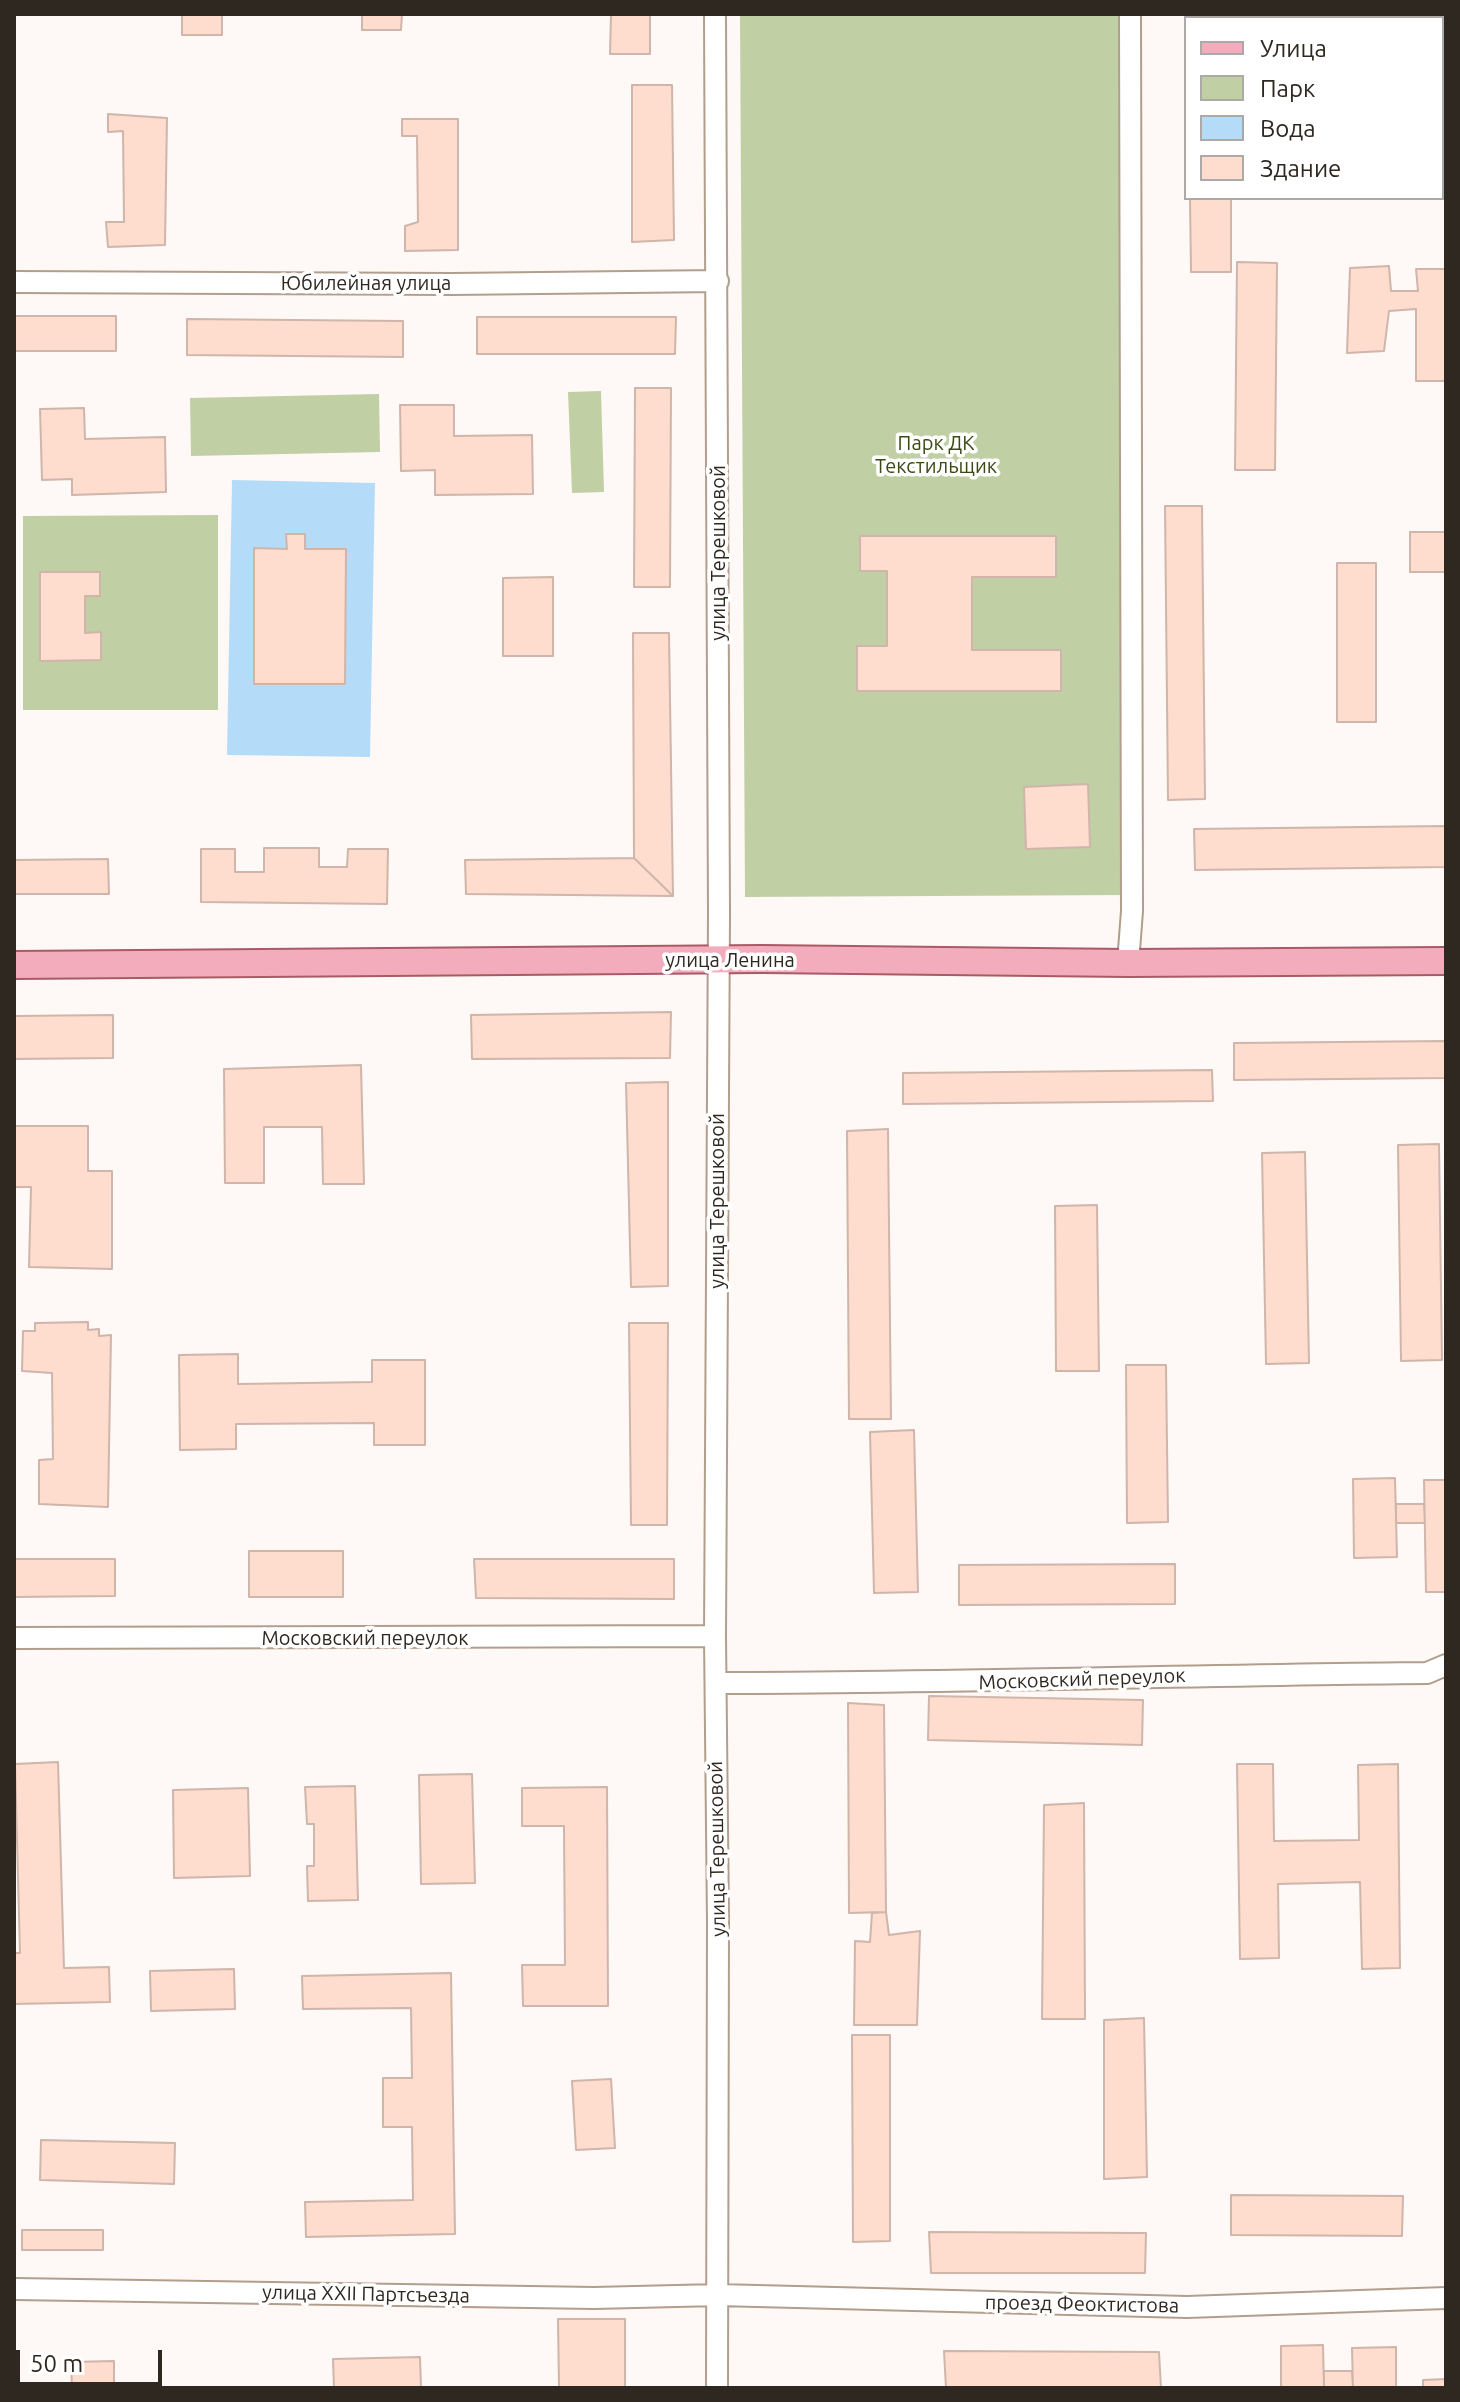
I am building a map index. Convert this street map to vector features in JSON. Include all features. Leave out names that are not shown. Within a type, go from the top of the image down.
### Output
[{"type":"main road","name":"улица Ленина","points":[[14,965],[719,960],[1128,963],[1446,961]]},
{"type":"street","name":"улица Терешковой","points":[[715,14],[719,960],[715,1636],[717,2388]]},
{"type":"street","points":[[1128,963],[1132,911],[1130,14]]},
{"type":"street","name":"Юбилейная улица","points":[[14,282],[452,284],[718,281]]},
{"type":"street","name":"Московский переулок","points":[[14,1638],[715,1636]]},
{"type":"street","name":"Московский переулок","points":[[716,1683],[915,1683],[1427,1673],[1446,1665]]},
{"type":"street","name":"улица XXII Партсъезда","points":[[14,2289],[594,2298],[718,2295]]},
{"type":"street","name":"проезд Феоктистова","points":[[718,2295],[1187,2307],[1446,2298]]},
{"type":"green space","name":"Парк ДК Текстильщик","points":[[740,14],[1128,14],[1130,895],[745,897]]},
{"type":"green space","points":[[601,391],[604,492],[572,493],[568,392]]},
{"type":"green space","points":[[379,394],[380,452],[191,456],[190,398]]},
{"type":"green space","points":[[218,515],[218,710],[23,710],[23,516]]},
{"type":"water","points":[[232,480],[375,483],[370,757],[227,755]]},
{"type":"building","points":[[182,14],[222,14],[222,35],[182,35]]},
{"type":"building","points":[[362,14],[402,14],[401,30],[362,30]]},
{"type":"building","points":[[611,14],[650,14],[650,54],[610,54]]},
{"type":"building","points":[[1200,14],[1260,14],[1260,16]]},
{"type":"building","points":[[1444,67],[1446,67],[1444,111]]},
{"type":"building","points":[[632,85],[672,85],[674,240],[632,242]]},
{"type":"building","points":[[108,114],[167,118],[165,245],[108,247],[106,222],[124,222],[123,131],[108,132]]},
{"type":"building","points":[[402,119],[458,119],[458,250],[405,251],[405,226],[418,222],[417,136],[402,136]]},
{"type":"building","points":[[1190,200],[1231,200],[1231,272],[1191,272]]},
{"type":"building","points":[[1237,262],[1277,263],[1275,470],[1235,470]]},
{"type":"building","points":[[1389,266],[1391,291],[1418,291],[1416,269],[1446,269],[1446,381],[1416,381],[1416,309],[1389,311],[1384,351],[1347,353],[1350,268]]},
{"type":"building","points":[[14,316],[116,316],[116,351],[14,351]]},
{"type":"building","points":[[477,317],[676,317],[675,354],[477,354]]},
{"type":"building","points":[[187,319],[403,321],[403,357],[187,355]]},
{"type":"building","points":[[635,388],[671,388],[670,587],[634,587]]},
{"type":"building","points":[[400,405],[454,405],[454,436],[532,435],[533,494],[435,495],[435,470],[401,471]]},
{"type":"building","points":[[84,408],[85,439],[165,437],[166,492],[72,495],[72,479],[42,480],[40,409]]},
{"type":"building","points":[[1165,506],[1202,506],[1205,799],[1168,800]]},
{"type":"building","points":[[1410,532],[1446,532],[1446,572],[1410,572]]},
{"type":"building","points":[[286,534],[305,534],[305,549],[346,549],[345,684],[254,684],[254,548],[287,549]]},
{"type":"building","points":[[860,536],[1056,536],[1056,577],[972,577],[972,650],[1061,650],[1061,691],[857,691],[857,646],[887,646],[887,571],[860,571]]},
{"type":"building","points":[[1337,563],[1376,563],[1376,722],[1337,722]]},
{"type":"building","points":[[40,572],[100,572],[100,596],[85,596],[85,633],[101,632],[101,660],[40,661]]},
{"type":"building","points":[[553,577],[553,656],[503,656],[503,578]]},
{"type":"building","points":[[633,633],[669,633],[673,896],[634,858]]},
{"type":"building","points":[[1088,784],[1090,847],[1026,849],[1024,787]]},
{"type":"building","points":[[1446,826],[1446,867],[1195,870],[1194,829]]},
{"type":"building","points":[[264,848],[319,848],[319,867],[347,867],[348,849],[388,849],[387,904],[201,902],[201,849],[235,849],[235,872],[264,872]]},
{"type":"building","points":[[634,858],[673,896],[466,894],[465,860]]},
{"type":"building","points":[[108,859],[109,894],[14,894],[14,860]]},
{"type":"building","points":[[671,1012],[670,1058],[472,1059],[471,1015]]},
{"type":"building","points":[[113,1015],[113,1058],[14,1059],[14,1016]]},
{"type":"building","points":[[1446,1041],[1446,1078],[1234,1080],[1234,1043]]},
{"type":"building","points":[[361,1065],[364,1184],[323,1184],[322,1127],[264,1127],[264,1183],[225,1183],[224,1069]]},
{"type":"building","points":[[1212,1070],[1213,1101],[903,1104],[903,1073]]},
{"type":"building","points":[[668,1082],[668,1286],[631,1287],[626,1083]]},
{"type":"building","points":[[14,1126],[88,1126],[88,1171],[112,1171],[112,1269],[29,1267],[31,1187],[14,1187]]},
{"type":"building","points":[[888,1129],[891,1419],[849,1419],[847,1131]]},
{"type":"building","points":[[1439,1144],[1442,1360],[1401,1361],[1398,1145]]},
{"type":"building","points":[[1305,1152],[1309,1363],[1266,1364],[1262,1153]]},
{"type":"building","points":[[1097,1205],[1099,1371],[1056,1371],[1055,1206]]},
{"type":"building","points":[[88,1322],[88,1330],[99,1329],[99,1336],[111,1335],[108,1507],[39,1504],[39,1460],[53,1459],[52,1373],[22,1371],[23,1331],[35,1331],[35,1323]]},
{"type":"building","points":[[629,1323],[668,1323],[667,1525],[631,1525]]},
{"type":"building","points":[[238,1354],[238,1384],[372,1382],[372,1360],[425,1360],[425,1445],[374,1445],[374,1423],[236,1424],[236,1449],[180,1450],[179,1355]]},
{"type":"building","points":[[1126,1365],[1166,1365],[1168,1522],[1127,1523]]},
{"type":"building","points":[[914,1430],[918,1592],[874,1593],[870,1432]]},
{"type":"building","points":[[1395,1478],[1397,1557],[1354,1558],[1353,1479]]},
{"type":"building","points":[[1424,1480],[1446,1480],[1446,1592],[1426,1592]]},
{"type":"building","points":[[1396,1504],[1424,1504],[1425,1523],[1396,1523]]},
{"type":"building","points":[[249,1551],[343,1551],[343,1597],[249,1597]]},
{"type":"building","points":[[14,1559],[115,1559],[115,1596],[14,1597]]},
{"type":"building","points":[[474,1559],[674,1559],[674,1599],[476,1598]]},
{"type":"building","points":[[1175,1564],[1175,1604],[959,1605],[959,1565]]},
{"type":"building","points":[[929,1696],[1143,1700],[1142,1745],[928,1740]]},
{"type":"building","points":[[848,1703],[884,1705],[886,1912],[849,1913]]},
{"type":"building","points":[[58,1762],[64,1968],[109,1967],[110,2002],[14,2004],[14,1953],[20,1953],[15,1764]]},
{"type":"building","points":[[1237,1764],[1273,1764],[1274,1841],[1359,1840],[1358,1765],[1398,1764],[1400,1968],[1362,1969],[1360,1882],[1278,1884],[1279,1958],[1240,1959]]},
{"type":"building","points":[[472,1774],[475,1883],[421,1884],[419,1775]]},
{"type":"building","points":[[355,1786],[358,1900],[308,1901],[307,1866],[314,1866],[314,1824],[307,1824],[305,1787]]},
{"type":"building","points":[[607,1787],[608,2006],[523,2006],[522,1965],[565,1965],[564,1826],[522,1826],[522,1788]]},
{"type":"building","points":[[248,1788],[250,1876],[174,1878],[173,1790]]},
{"type":"building","points":[[1084,1803],[1085,2019],[1042,2019],[1044,1805]]},
{"type":"building","points":[[886,1912],[889,1935],[920,1931],[917,2025],[854,2025],[855,1941],[870,1942],[872,1913]]},
{"type":"building","points":[[234,1969],[235,2009],[151,2011],[150,1971]]},
{"type":"building","points":[[451,1973],[455,2234],[306,2237],[305,2202],[413,2200],[412,2127],[383,2127],[383,2078],[412,2078],[411,2008],[303,2009],[302,1976]]},
{"type":"building","points":[[1144,2018],[1147,2177],[1104,2179],[1104,2020]]},
{"type":"building","points":[[852,2035],[890,2035],[890,2241],[853,2242]]},
{"type":"building","points":[[611,2079],[615,2148],[576,2150],[572,2081]]},
{"type":"building","points":[[41,2140],[175,2143],[174,2184],[40,2180]]},
{"type":"building","points":[[1231,2195],[1403,2196],[1402,2236],[1231,2235]]},
{"type":"building","points":[[22,2230],[103,2230],[103,2250],[22,2250]]},
{"type":"building","points":[[929,2232],[1146,2233],[1145,2273],[931,2273]]},
{"type":"building","points":[[558,2319],[625,2319],[625,2388],[559,2388]]},
{"type":"building","points":[[1323,2345],[1324,2388],[1281,2388],[1281,2346]]},
{"type":"building","points":[[1396,2347],[1396,2388],[1353,2388],[1352,2348]]},
{"type":"building","points":[[944,2351],[1159,2352],[1161,2388],[946,2388]]},
{"type":"building","points":[[420,2357],[421,2388],[334,2388],[333,2359]]},
{"type":"building","points":[[114,2361],[114,2388],[72,2388],[71,2362]]},
{"type":"building","points":[[1324,2371],[1352,2371],[1353,2388],[1324,2388]]},
{"type":"building","points":[[1446,2379],[1446,2388],[1423,2388],[1423,2380]]}]
